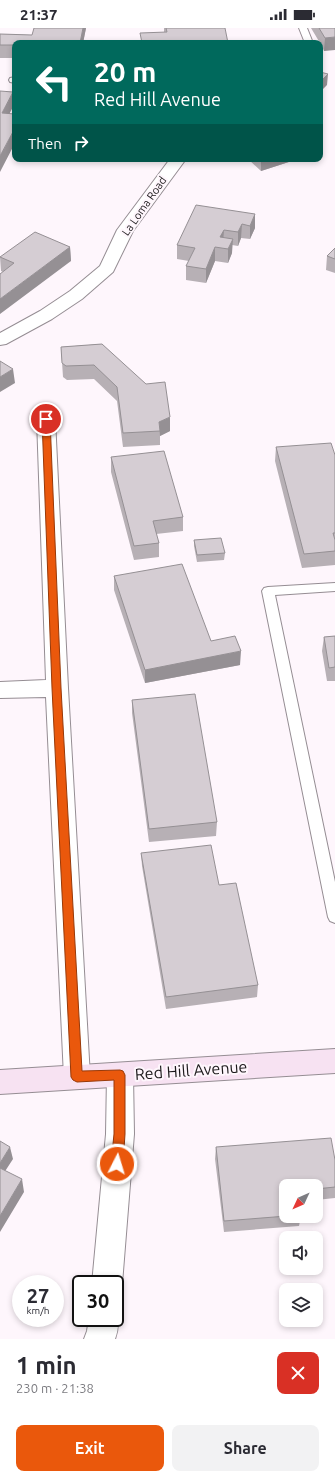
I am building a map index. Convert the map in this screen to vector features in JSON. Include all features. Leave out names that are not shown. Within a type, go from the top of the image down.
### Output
[{"type":"main road","name":"Red Hill Avenue","points":[[0,1082],[335,1061]]},
{"type":"street","name":"La Loma Road","points":[[0,340],[46,315],[76,295],[107,268],[125,230],[176,162]]},
{"type":"street","points":[[46,419],[57,688],[77,1077]]},
{"type":"street","points":[[0,690],[57,688]]},
{"type":"street","points":[[108,1275],[120,1134],[120,1075]]},
{"type":"street","points":[[99,1339],[103,1327]]},
{"type":"lane","points":[[303,28],[308,40]]},
{"type":"lane","points":[[335,587],[268,591],[335,918]]},
{"type":"building","points":[[34,28],[83,28],[81,40],[12,40],[12,45],[0,45],[0,34],[32,35]]},
{"type":"building","points":[[166,28],[225,28],[227,40],[141,40],[140,33],[167,32]]},
{"type":"building","points":[[319,28],[335,28],[335,37],[325,38]]},
{"type":"building","points":[[323,73],[328,74],[323,79]]},
{"type":"building","points":[[0,91],[12,92],[2,113],[12,114],[12,134],[0,156]]},
{"type":"building","points":[[196,205],[255,214],[250,226],[242,224],[238,232],[224,230],[220,237],[233,239],[228,249],[215,247],[206,269],[186,266],[195,248],[177,245]]},
{"type":"building","points":[[35,232],[70,247],[0,299],[0,274],[14,263],[0,257]]},
{"type":"building","points":[[335,248],[335,259],[327,256]]},
{"type":"building","points":[[102,344],[146,384],[165,382],[170,417],[159,422],[160,431],[123,433],[117,387],[94,365],[66,366],[62,363],[61,347]]},
{"type":"building","points":[[0,361],[13,369],[0,377]]},
{"type":"building","points":[[331,443],[335,455],[335,533],[333,533],[335,540],[335,551],[304,554],[276,447]]},
{"type":"building","points":[[164,451],[183,517],[153,521],[159,543],[134,546],[111,457]]},
{"type":"building","points":[[221,538],[225,553],[197,555],[194,540]]},
{"type":"building","points":[[182,564],[211,641],[235,636],[241,651],[145,670],[114,576]]},
{"type":"building","points":[[335,636],[335,667],[329,668],[324,637]]},
{"type":"building","points":[[195,694],[217,822],[149,829],[132,700]]},
{"type":"building","points":[[211,845],[219,885],[236,883],[258,985],[166,997],[141,853]]},
{"type":"building","points":[[331,1138],[335,1160],[335,1187],[323,1188],[323,1179],[279,1179],[279,1217],[224,1221],[216,1147]]},
{"type":"building","points":[[0,1141],[10,1147],[0,1163]]},
{"type":"building","points":[[0,1168],[22,1179],[0,1216]]},
{"type":"route","points":[[46,419],[57,688],[77,1077],[120,1075],[120,1134],[117,1164]]}]
